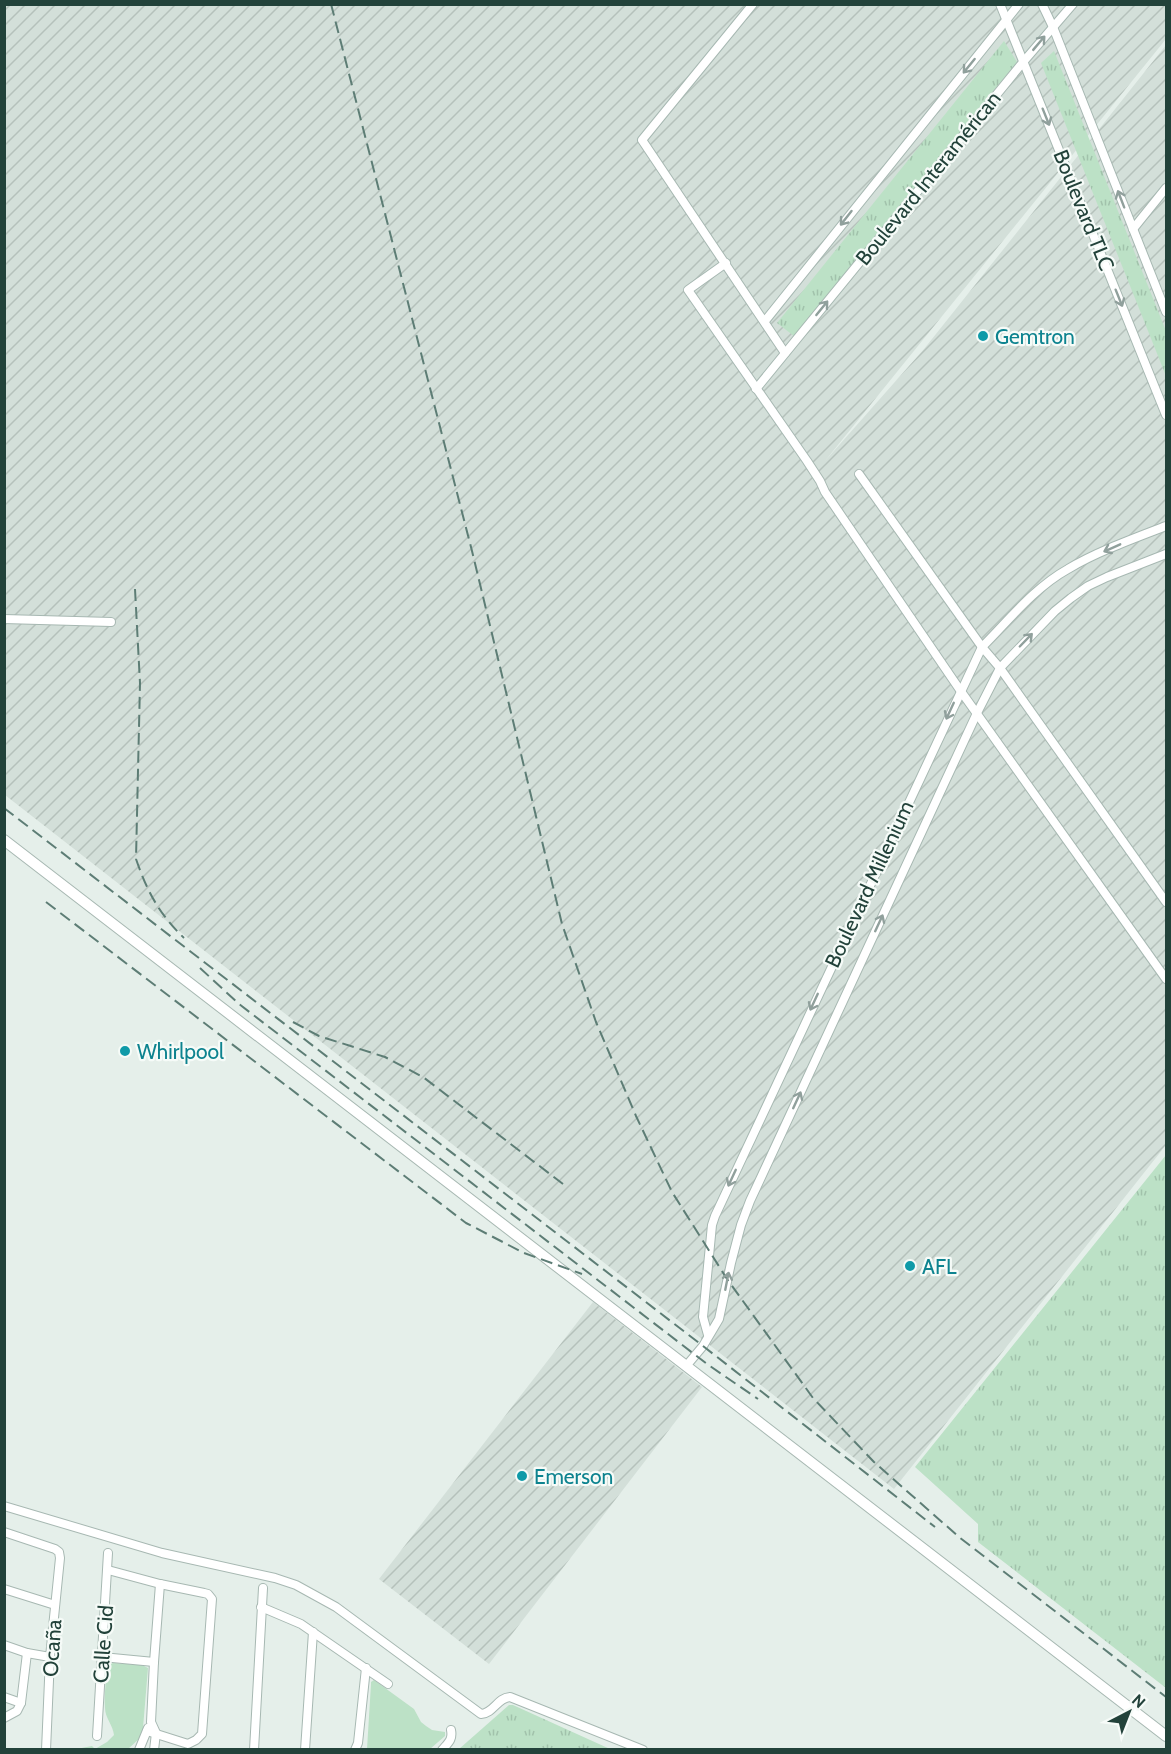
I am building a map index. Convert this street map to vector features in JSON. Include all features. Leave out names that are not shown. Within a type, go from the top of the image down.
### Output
[{"type":"street","points":[[753,4],[642,141],[785,353]]},
{"type":"street","name":"Boulevard TLC","points":[[1000,4],[1167,415]]},
{"type":"street","name":"Boulevard Interamérican","points":[[765,321],[1019,4]]},
{"type":"street","name":"Boulevard TLC","points":[[1042,4],[1167,312]]},
{"type":"street","name":"Boulevard Interamérican","points":[[756,388],[1072,4]]},
{"type":"street","points":[[1132,229],[1167,188]]},
{"type":"street","points":[[726,263],[688,290],[807,461],[825,492],[960,690],[1167,979]]},
{"type":"street","points":[[859,474],[1167,902]]},
{"type":"street","name":"Boulevard Millenium","points":[[708,1335],[703,1317],[712,1225],[715,1216],[982,647],[1049,581],[1069,568],[1167,526]]},
{"type":"street","name":"Boulevard Millenium","points":[[687,1365],[703,1346],[719,1319],[733,1253],[750,1201],[1000,668],[1055,611],[1088,586],[1167,554]]},
{"type":"street","points":[[4,620],[111,622]]},
{"type":"street","points":[[4,840],[1167,1736]]},
{"type":"street","points":[[4,1506],[151,1550],[275,1578],[296,1585],[336,1607],[482,1714],[489,1712],[502,1699],[510,1697],[643,1749]]},
{"type":"street","name":"Ocaña","points":[[4,1532],[59,1551],[50,1657],[46,1749]]},
{"type":"street","name":"Calle Cid","points":[[98,1736],[108,1553]]},
{"type":"street","points":[[108,1570],[211,1596],[202,1734],[188,1744],[151,1732]]},
{"type":"street","points":[[154,1749],[151,1722],[160,1584]]},
{"type":"street","points":[[254,1749],[262,1588]]},
{"type":"street","points":[[4,1589],[55,1605]]},
{"type":"street","points":[[261,1607],[301,1624],[388,1684]]},
{"type":"street","points":[[305,1749],[313,1632]]},
{"type":"street","points":[[4,1645],[27,1653],[50,1657]]},
{"type":"street","points":[[4,1718],[17,1711],[21,1703],[27,1653]]},
{"type":"street","points":[[102,1657],[154,1662]]},
{"type":"street","points":[[358,1747],[366,1668]]},
{"type":"street","points":[[4,1697],[21,1703]]},
{"type":"street","points":[[442,1749],[452,1738],[451,1730]]},
{"type":"street","points":[[139,1749],[151,1732]]},
{"type":"shaded area","points":[[4,5],[1166,5],[1166,39],[825,461],[924,349],[1166,45],[1166,1145],[894,1489],[5,795]]},
{"type":"shaded area","points":[[593,1302],[702,1387],[489,1664],[379,1579]]},
{"type":"green space","points":[[1004,41],[1017,62],[794,336],[777,323]]},
{"type":"green space","points":[[1054,51],[1166,331],[1166,376],[1041,63]]},
{"type":"green space","points":[[1166,1155],[1166,1688],[978,1542],[978,1524],[915,1467]]},
{"type":"green space","points":[[113,1663],[142,1665],[148,1668],[141,1737],[128,1749],[71,1750],[92,1746],[95,1749],[114,1735],[105,1712],[107,1669],[108,1665]]},
{"type":"green space","points":[[374,1680],[414,1709],[426,1726],[432,1730],[445,1732],[445,1736],[430,1749],[367,1749],[371,1682]]},
{"type":"green space","points":[[509,1705],[513,1705],[610,1749],[459,1749]]},
{"type":"railway","points":[[331,4],[472,551],[562,924],[596,1022],[636,1116],[672,1192],[727,1279],[813,1398],[874,1462],[959,1537],[1166,1697]]},
{"type":"railway","points":[[135,589],[140,683],[136,859],[155,901],[184,938]]},
{"type":"railway","points":[[4,808],[935,1527]]},
{"type":"railway","points":[[46,902],[466,1223],[524,1253],[582,1274]]},
{"type":"railway","points":[[200,968],[239,1004],[707,1364],[758,1399]]},
{"type":"railway","points":[[293,1022],[319,1036],[385,1057],[423,1077],[563,1184]]},
{"type":"place","name":"Gemtron","points":[[983,336]]},
{"type":"place","name":"Whirlpool","points":[[125,1051]]},
{"type":"place","name":"AFL","points":[[910,1266]]},
{"type":"place","name":"Emerson","points":[[522,1476]]}]
